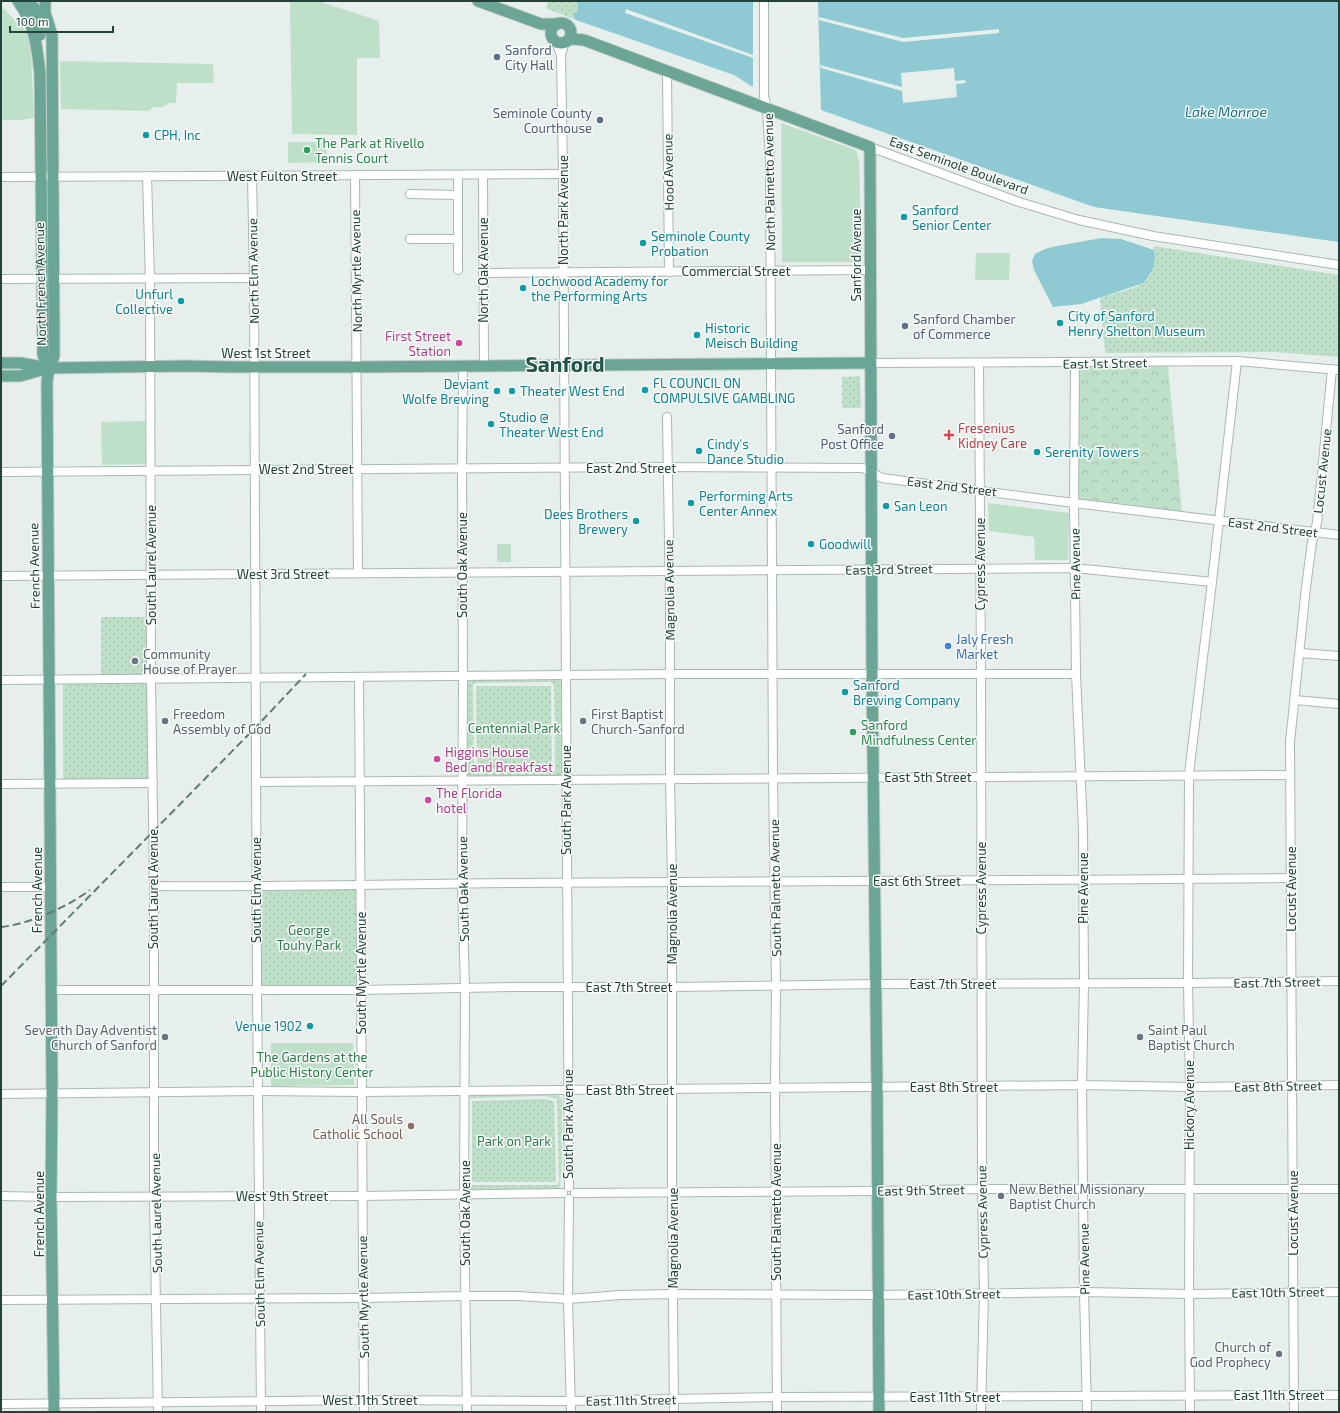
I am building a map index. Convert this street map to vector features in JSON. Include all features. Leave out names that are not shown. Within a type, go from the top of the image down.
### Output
[{"type":"main road","name":"North French Avenue","points":[[18,1],[26,13],[32,27],[37,44],[40,74],[43,355],[49,368]]},
{"type":"main road","name":"North French Avenue","points":[[29,1],[38,1]]},
{"type":"main road","name":"North French Avenue","points":[[29,1],[35,9],[39,24],[42,54],[40,74]]},
{"type":"main road","name":"North French Avenue","points":[[45,1],[45,13],[52,35],[54,356],[49,368]]},
{"type":"main road","points":[[478,1],[541,24],[566,24],[571,29],[571,35],[568,40],[561,42],[553,38],[541,24]]},
{"type":"main road","points":[[553,38],[552,28],[556,24]]},
{"type":"main road","name":"East Seminole Boulevard","points":[[571,29],[584,40]]},
{"type":"main road","name":"East Seminole Boulevard","points":[[568,40],[584,40],[870,147]]},
{"type":"main road","name":"Sanford Avenue","points":[[870,147],[870,472],[879,1412]]},
{"type":"main road","name":"West 1st Street","points":[[1,363],[20,363],[49,368],[150,366],[356,368],[564,365],[870,364]]},
{"type":"main road","name":"West 1st Street","points":[[1,376],[20,376],[49,368]]},
{"type":"main road","name":"French Avenue","points":[[49,368],[48,575],[52,1093],[51,1197],[54,1408]]},
{"type":"street","name":"North Palmetto Avenue","points":[[764,1],[764,96],[767,109],[770,160],[771,364]]},
{"type":"street","points":[[553,38],[561,55]]},
{"type":"street","points":[[561,55],[564,45],[568,40]]},
{"type":"street","name":"North Park Avenue","points":[[561,55],[564,365]]},
{"type":"street","name":"Hood Avenue","points":[[667,72],[669,272]]},
{"type":"street","name":"East Seminole Boulevard","points":[[870,147],[1016,201],[1079,220],[1153,236],[1339,265]]},
{"type":"street","name":"West Fulton Street","points":[[1,177],[563,174]]},
{"type":"street","name":"North Myrtle Avenue","points":[[355,175],[356,368]]},
{"type":"street","points":[[458,175],[458,270]]},
{"type":"street","name":"North Oak Avenue","points":[[483,175],[484,366]]},
{"type":"street","name":"South Laurel Avenue","points":[[148,176],[150,279],[151,679],[154,886],[154,1196],[158,1412]]},
{"type":"street","name":"North Elm Avenue","points":[[252,176],[254,367]]},
{"type":"street","points":[[410,194],[458,195]]},
{"type":"street","points":[[410,239],[458,239]]},
{"type":"street","name":"Commercial Street","points":[[483,273],[870,270]]},
{"type":"street","points":[[1,279],[254,278]]},
{"type":"street","name":"East 1st Street","points":[[870,364],[1237,361],[1336,369]]},
{"type":"street","name":"Hickory Avenue","points":[[1190,1412],[1190,1087],[1188,983],[1189,774],[1237,361]]},
{"type":"street","name":"Pine Avenue","points":[[1075,363],[1074,503],[1076,674],[1083,829],[1084,984],[1082,1085],[1087,1412]]},
{"type":"street","name":"South Palmetto Avenue","points":[[771,364],[773,778],[776,985],[775,1088],[777,1412]]},
{"type":"street","name":"Cypress Avenue","points":[[979,364],[982,1189],[984,1293],[980,1397],[981,1412]]},
{"type":"street","name":"South Park Avenue","points":[[564,365],[569,1187]]},
{"type":"street","name":"South Oak Avenue","points":[[463,366],[462,884],[465,988],[464,1194],[467,1412]]},
{"type":"street","name":"South Elm Avenue","points":[[254,367],[257,886],[256,990],[261,1412]]},
{"type":"street","points":[[356,368],[358,573]]},
{"type":"street","name":"Locust Avenue","points":[[1294,1412],[1290,742],[1306,587],[1314,533],[1317,524],[1336,369]]},
{"type":"street","name":"Magnolia Avenue","points":[[667,417],[672,882],[674,1412]]},
{"type":"street","name":"East 2nd Street","points":[[564,469],[863,468],[882,478],[1339,535]]},
{"type":"street","name":"West 2nd Street","points":[[1,472],[151,472],[255,469],[564,469]]},
{"type":"street","name":"East 3rd Street","points":[[565,573],[1075,568],[1212,582]]},
{"type":"street","name":"West 3rd Street","points":[[1,576],[151,574],[565,573]]},
{"type":"street","points":[[1300,653],[1339,656]]},
{"type":"street","points":[[1,680],[670,674],[1076,674]]},
{"type":"street","name":"South Myrtle Avenue","points":[[359,677],[361,1196],[364,1412]]},
{"type":"street","points":[[1295,700],[1339,704]]},
{"type":"street","name":"East 5th Street","points":[[256,782],[981,776],[1080,777],[1189,774],[1290,775]]},
{"type":"street","points":[[1,784],[153,783]]},
{"type":"street","name":"East 6th Street","points":[[154,886],[360,886],[672,882],[1291,878]]},
{"type":"street","points":[[1,888],[50,887]]},
{"type":"street","name":"East 7th Street","points":[[51,990],[361,990],[876,984],[1084,984],[1339,981]]},
{"type":"street","name":"East 8th Street","points":[[1,1094],[1082,1085],[1190,1087],[1339,1085]]},
{"type":"street","points":[[569,1187],[573,1188],[575,1193],[574,1197],[569,1199],[565,1198],[563,1193],[564,1189],[569,1187]]},
{"type":"street","name":"East 9th Street","points":[[575,1193],[982,1189],[1339,1188]]},
{"type":"street","name":"West 9th Street","points":[[1,1196],[361,1196],[563,1193]]},
{"type":"street","points":[[569,1199],[568,1299],[571,1412]]},
{"type":"street","name":"East 10th Street","points":[[1,1300],[465,1296],[518,1296],[568,1299],[621,1295],[673,1294],[776,1295],[1084,1292],[1189,1294],[1339,1292]]},
{"type":"street","name":"East 11th Street","points":[[571,1401],[777,1397],[878,1398],[1339,1395]]},
{"type":"street","name":"West 11th Street","points":[[1,1404],[54,1408],[158,1402],[364,1400],[571,1401]]},
{"type":"green space","points":[[290,1],[318,1],[379,21],[380,58],[357,58],[357,135],[292,134]]},
{"type":"green space","points":[[547,1],[578,1],[578,11],[574,18],[576,20],[545,8],[547,7]]},
{"type":"green space","points":[[1,6],[30,35],[34,118],[1,120]]},
{"type":"green space","points":[[60,61],[213,64],[214,83],[177,83],[176,103],[170,103],[162,107],[153,107],[149,111],[61,109]]},
{"type":"green space","points":[[781,123],[856,150],[859,160],[862,262],[782,262]]},
{"type":"green space","name":"The Park at Rivello Tennis Court","points":[[288,142],[326,142],[327,162],[288,163]]},
{"type":"green space","points":[[1154,246],[1339,275],[1339,357],[1274,352],[1105,353],[1100,298],[1134,288],[1147,281],[1153,267]]},
{"type":"green space","points":[[976,253],[1010,253],[1009,280],[975,280]]},
{"type":"green space","points":[[1168,366],[1182,512],[1079,500],[1079,367]]},
{"type":"green space","points":[[860,376],[861,408],[842,408],[842,377]]},
{"type":"green space","points":[[145,421],[146,464],[102,465],[101,422]]},
{"type":"green space","points":[[988,503],[1069,513],[1068,560],[1035,560],[1034,537],[989,531]]},
{"type":"green space","points":[[497,544],[511,544],[511,562],[497,562]]},
{"type":"green space","points":[[101,617],[147,617],[148,675],[101,675]]},
{"type":"green space","points":[[466,680],[562,680],[563,776],[466,776]],"holes":[[[551,682],[554,686],[555,771],[475,772],[473,686],[475,683]]]},
{"type":"green space","points":[[148,683],[149,779],[63,779],[63,684]]},
{"type":"green space","name":"Centennial Park","points":[[476,686],[551,686],[552,769],[477,769]]},
{"type":"green space","name":"George Touhy Park","points":[[357,889],[358,986],[259,985],[260,890]]},
{"type":"green space","name":"The Gardens at the Public History Center","points":[[271,1043],[353,1043],[354,1085],[271,1086]]},
{"type":"green space","points":[[556,1093],[562,1099],[562,1163],[560,1187],[557,1189],[469,1190],[468,1095]],"holes":[[[543,1096],[555,1098],[557,1101],[559,1182],[557,1185],[470,1185],[470,1098]]]},
{"type":"green space","name":"Park on Park","points":[[543,1099],[554,1101],[556,1182],[472,1182],[472,1101]]},
{"type":"water","points":[[578,1],[753,1],[753,87],[734,75],[576,20],[574,18],[574,14],[578,11]]},
{"type":"water","name":"Lake Monroe","points":[[818,1],[1339,1],[1339,242],[1094,207],[821,110]]},
{"type":"water","points":[[1102,238],[1121,239],[1154,250],[1155,258],[1152,271],[1144,283],[1081,304],[1053,307],[1034,270],[1032,261],[1035,254],[1045,249],[1057,246]]},
{"type":"pier","points":[[626,9],[753,55],[753,58],[625,13]]},
{"type":"pier","points":[[819,17],[903,38],[999,29],[999,33],[903,42],[819,20]]},
{"type":"pier","points":[[820,65],[902,87],[901,73],[954,68],[955,81],[965,80],[966,83],[956,84],[957,97],[903,103],[902,91],[821,68]]},
{"type":"railway","points":[[1,986],[256,727],[306,674]]},
{"type":"railway","points":[[1,927],[24,922],[48,914],[70,903],[90,890]]},
{"type":"place","name":"Sanford City Hall","points":[[497,57]]},
{"type":"place","name":"Seminole County Courthouse","points":[[600,120]]},
{"type":"place","name":"CPH, Inc","points":[[146,135]]},
{"type":"place","name":"The Park at Rivello Tennis Court","points":[[307,150]]},
{"type":"place","name":"Sanford Senior Center","points":[[904,217]]},
{"type":"place","name":"Seminole County Probation","points":[[643,243]]},
{"type":"place","name":"Lochwood Academy for the Performing Arts","points":[[523,288]]},
{"type":"place","name":"Unfurl Collective","points":[[181,301]]},
{"type":"place","name":"City of Sanford Henry Shelton Museum","points":[[1060,323]]},
{"type":"place","name":"Sanford Chamber of Commerce","points":[[905,326]]},
{"type":"place","name":"Historic Meisch Building","points":[[697,335]]},
{"type":"place","name":"First Street Station","points":[[459,343]]},
{"type":"place","name":"FL COUNCIL ON COMPULSIVE GAMBLING","points":[[645,390]]},
{"type":"place","name":"Deviant Wolfe Brewing","points":[[497,391]]},
{"type":"place","name":"Theater West End","points":[[512,391]]},
{"type":"place","name":"Studio @ Theater West End","points":[[491,424]]},
{"type":"place","name":"Fresenius Kidney Care","points":[[949,435]]},
{"type":"place","name":"Sanford Post Office","points":[[892,436]]},
{"type":"place","name":"Cindy's Dance Studio","points":[[699,451]]},
{"type":"place","name":"Serenity Towers","points":[[1037,452]]},
{"type":"place","name":"Performing Arts Center Annex","points":[[691,503]]},
{"type":"place","name":"San Leon","points":[[886,506]]},
{"type":"place","name":"Dees Brothers Brewery","points":[[636,521]]},
{"type":"place","name":"Goodwill","points":[[811,544]]},
{"type":"place","name":"Jaly Fresh Market","points":[[948,646]]},
{"type":"place","name":"Community House of Prayer","points":[[135,661]]},
{"type":"place","name":"Sanford Brewing Company","points":[[845,692]]},
{"type":"place","name":"Freedom Assembly of God","points":[[165,721]]},
{"type":"place","name":"First Baptist Church-Sanford","points":[[583,721]]},
{"type":"place","name":"Sanford Mindfulness Center","points":[[853,732]]},
{"type":"place","name":"Higgins House Bed and Breakfast","points":[[437,759]]},
{"type":"place","name":"The Florida hotel","points":[[428,800]]},
{"type":"place","name":"Venue 1902","points":[[310,1026]]},
{"type":"place","name":"Seventh Day Adventist Church of Sanford","points":[[165,1037]]},
{"type":"place","name":"Saint Paul Baptist Church","points":[[1140,1037]]},
{"type":"place","name":"All Souls Catholic School","points":[[411,1126]]},
{"type":"place","name":"New Bethel Missionary Baptist Church","points":[[1001,1196]]},
{"type":"place","name":"Church of God Prophecy","points":[[1279,1354]]},
{"type":"district","name":"Sanford","points":[[565,365]]}]
